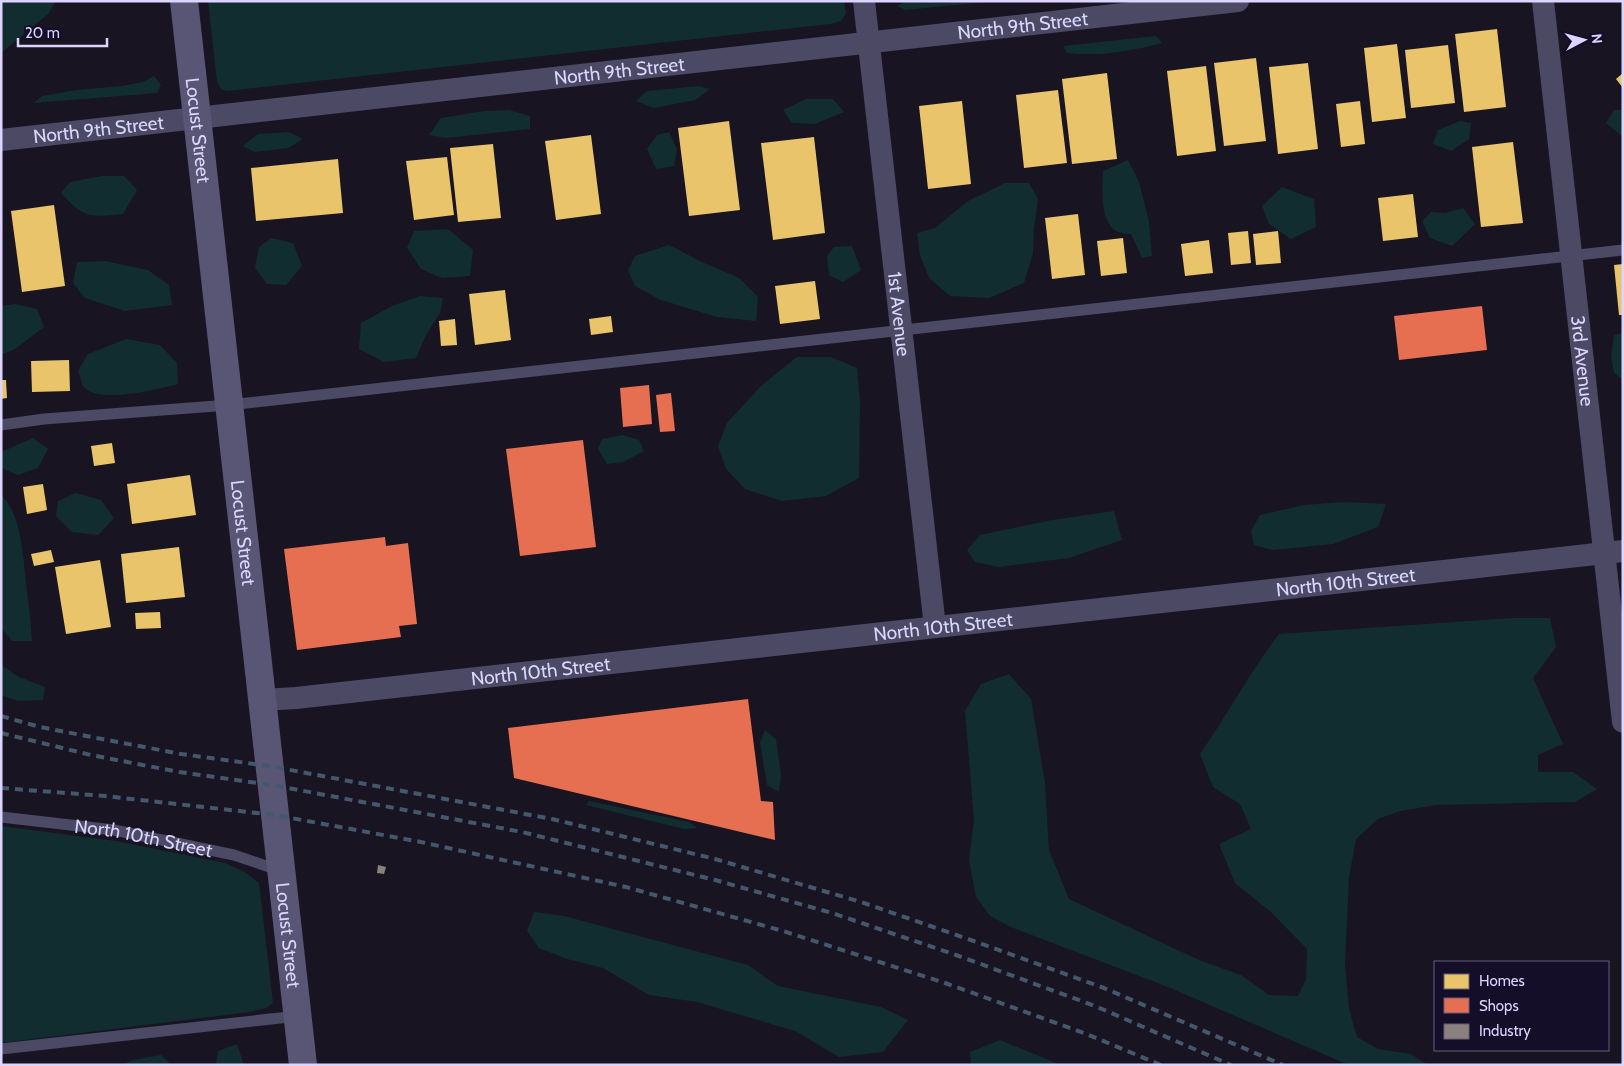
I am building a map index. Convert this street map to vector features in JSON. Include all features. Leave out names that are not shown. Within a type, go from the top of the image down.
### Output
[{"type":"street","name":"Locust Street","points":[[184,1],[303,1065]]},
{"type":"street","name":"1st Avenue","points":[[864,1],[935,627]]},
{"type":"street","name":"North 9th Street","points":[[1,140],[1238,1]]},
{"type":"street","name":"3rd Avenue","points":[[1543,1],[1571,256],[1613,552],[1623,722]]},
{"type":"street","name":"North 10th Street","points":[[262,700],[296,698],[1613,552]]},
{"type":"lane","points":[[1,425],[44,419],[229,405],[1623,250]]},
{"type":"lane","name":"North 10th Street","points":[[1,817],[114,830],[234,855],[282,872]]},
{"type":"lane","points":[[1,1049],[298,1016]]},
{"type":"green space","points":[[1,1],[56,1],[48,14],[1,53]]},
{"type":"green space","points":[[208,1],[844,1],[846,14],[841,21],[830,24],[227,91],[221,89],[217,82]]},
{"type":"green space","points":[[997,1],[905,10],[898,6],[904,2]]},
{"type":"green space","points":[[1156,36],[1162,43],[1115,52],[1067,53],[1063,46]]},
{"type":"green space","points":[[154,76],[161,85],[157,93],[34,103],[42,96],[76,90],[122,86],[143,82]]},
{"type":"green space","points":[[699,86],[710,89],[695,100],[654,108],[636,101],[647,91]]},
{"type":"green space","points":[[806,99],[833,99],[844,112],[815,124],[792,123],[783,110]]},
{"type":"green space","points":[[509,110],[530,116],[530,129],[446,138],[429,135],[441,118],[484,111]]},
{"type":"green space","points":[[1614,110],[1623,110],[1623,137],[1606,123]]},
{"type":"green space","points":[[1460,121],[1471,123],[1469,139],[1451,151],[1433,144],[1438,130]]},
{"type":"green space","points":[[289,132],[303,139],[288,148],[254,152],[243,146],[258,134]]},
{"type":"green space","points":[[669,132],[677,149],[674,166],[656,169],[647,149],[657,135]]},
{"type":"green space","points":[[1128,160],[1139,182],[1149,222],[1152,256],[1142,258],[1131,234],[1118,232],[1111,226],[1107,220],[1103,204],[1103,171]]},
{"type":"green space","points":[[102,176],[124,176],[137,190],[123,214],[95,216],[82,212],[61,193],[70,182]]},
{"type":"green space","points":[[1005,183],[1029,183],[1038,199],[1033,253],[1024,283],[989,298],[950,296],[929,278],[920,255],[917,233],[935,228],[968,201]]},
{"type":"green space","points":[[1282,187],[1314,199],[1316,227],[1291,239],[1269,224],[1262,206]]},
{"type":"green space","points":[[1463,208],[1475,224],[1452,246],[1430,238],[1422,221],[1431,212],[1445,213]]},
{"type":"green space","points":[[448,229],[473,250],[470,276],[442,278],[421,269],[407,248],[414,231]]},
{"type":"green space","points":[[271,238],[293,243],[302,266],[286,285],[267,284],[255,268],[259,247]]},
{"type":"green space","points":[[669,245],[739,278],[758,297],[756,321],[717,317],[661,300],[635,286],[628,270],[635,256]]},
{"type":"green space","points":[[852,246],[861,270],[843,282],[829,275],[827,256],[834,247]]},
{"type":"green space","points":[[105,261],[148,270],[169,285],[172,305],[125,311],[85,298],[73,283],[77,262]]},
{"type":"green space","points":[[420,296],[443,298],[440,313],[426,335],[416,358],[384,362],[359,349],[361,323],[392,306]]},
{"type":"green space","points":[[15,304],[37,309],[44,327],[15,349],[1,355],[1,306]]},
{"type":"green space","points":[[1623,333],[1623,380],[1614,373],[1611,357],[1614,335]]},
{"type":"green space","points":[[126,339],[160,345],[177,363],[178,384],[143,392],[114,395],[90,392],[83,386],[78,371],[88,354]]},
{"type":"green space","points":[[797,357],[831,357],[857,368],[860,402],[859,478],[826,496],[782,501],[745,489],[726,469],[718,446],[727,423],[762,385]]},
{"type":"green space","points":[[623,435],[639,440],[644,451],[623,462],[607,464],[598,449],[602,439]]},
{"type":"green space","points":[[33,438],[48,449],[38,468],[18,475],[1,468],[1,452]]},
{"type":"green space","points":[[76,493],[101,500],[114,518],[98,535],[72,532],[56,516],[58,501]]},
{"type":"green space","points":[[1,495],[14,514],[21,540],[32,641],[12,641],[1,628]]},
{"type":"green space","points":[[1343,502],[1386,504],[1378,527],[1333,544],[1273,550],[1254,545],[1251,531],[1260,515],[1304,505]]},
{"type":"green space","points":[[1114,511],[1122,540],[1069,558],[999,567],[975,562],[967,550],[980,535],[1052,520]]},
{"type":"green space","points":[[1513,618],[1550,618],[1556,647],[1533,678],[1563,744],[1538,755],[1538,772],[1573,772],[1597,789],[1575,802],[1436,805],[1400,811],[1378,819],[1356,839],[1349,877],[1345,964],[1349,1009],[1357,1037],[1378,1049],[1411,1054],[1428,1065],[1349,1065],[1168,987],[1011,927],[990,916],[976,897],[969,860],[974,820],[965,711],[981,684],[1009,674],[1031,699],[1045,783],[1049,850],[1069,899],[1199,960],[1241,975],[1269,995],[1298,996],[1306,979],[1307,949],[1272,913],[1235,883],[1219,844],[1251,829],[1240,804],[1213,787],[1200,754],[1258,663],[1279,634]]},
{"type":"green space","points":[[1,665],[19,677],[45,687],[43,700],[18,701],[1,695]]},
{"type":"green space","points":[[765,730],[776,739],[781,775],[779,792],[767,785],[760,742]]},
{"type":"green space","points":[[589,801],[689,822],[697,828],[684,829],[586,805]]},
{"type":"green space","points":[[1,826],[116,841],[225,863],[245,872],[259,883],[273,1003],[266,1008],[250,1012],[1,1043]]},
{"type":"green space","points":[[534,912],[564,916],[748,965],[778,986],[881,1007],[908,1020],[883,1052],[839,1057],[795,1031],[697,1002],[649,995],[603,968],[567,959],[539,948],[527,931]]},
{"type":"green space","points":[[1000,1040],[1061,1065],[971,1065],[970,1052]]},
{"type":"green space","points":[[237,1044],[244,1065],[216,1065],[218,1051]]},
{"type":"green space","points":[[161,1055],[171,1065],[122,1065],[133,1060]]},
{"type":"building: Homes","points":[[1497,29],[1506,107],[1464,112],[1455,34]]},
{"type":"building: Homes","points":[[1397,44],[1406,118],[1372,122],[1364,48]]},
{"type":"building: Homes","points":[[1448,45],[1455,103],[1411,108],[1405,50]]},
{"type":"building: Homes","points":[[1256,58],[1266,141],[1224,146],[1214,63]]},
{"type":"building: Homes","points":[[1308,63],[1318,149],[1278,154],[1269,67]]},
{"type":"building: Homes","points":[[1206,66],[1216,151],[1177,156],[1167,71]]},
{"type":"building: Homes","points":[[1107,73],[1117,159],[1072,164],[1062,79]]},
{"type":"building: Homes","points":[[1623,73],[1623,88],[1616,79]]},
{"type":"building: Homes","points":[[1058,90],[1067,163],[1024,168],[1016,95]]},
{"type":"building: Homes","points":[[962,101],[971,184],[928,189],[919,106]]},
{"type":"building: Homes","points":[[1360,101],[1365,144],[1341,147],[1336,104]]},
{"type":"building: Homes","points":[[729,121],[740,210],[689,216],[678,128]]},
{"type":"building: Homes","points":[[591,135],[601,214],[556,220],[545,141]]},
{"type":"building: Homes","points":[[814,137],[825,233],[773,240],[761,143]]},
{"type":"building: Homes","points":[[1513,142],[1523,223],[1481,227],[1472,147]]},
{"type":"building: Homes","points":[[493,144],[501,218],[458,222],[450,148]]},
{"type":"building: Homes","points":[[447,157],[454,215],[414,220],[406,161]]},
{"type":"building: Homes","points":[[338,159],[343,213],[256,221],[251,168]]},
{"type":"building: Homes","points":[[1413,194],[1418,237],[1383,241],[1378,198]]},
{"type":"building: Homes","points":[[54,205],[65,286],[22,292],[11,211]]},
{"type":"building: Homes","points":[[1078,214],[1085,275],[1052,279],[1045,218]]},
{"type":"building: Homes","points":[[1248,231],[1251,263],[1231,265],[1228,233]]},
{"type":"building: Homes","points":[[1278,231],[1281,263],[1256,265],[1253,234]]},
{"type":"building: Homes","points":[[1123,238],[1127,273],[1101,276],[1097,241]]},
{"type":"building: Homes","points":[[1209,240],[1213,273],[1185,276],[1181,244]]},
{"type":"building: Homes","points":[[1623,264],[1623,315],[1619,315],[1614,265]]},
{"type":"building: Homes","points":[[815,281],[820,319],[780,324],[775,286]]},
{"type":"building: Homes","points":[[505,290],[511,340],[475,345],[469,294]]},
{"type":"building: Homes","points":[[611,316],[613,332],[591,335],[589,319]]},
{"type":"building: Homes","points":[[455,319],[457,345],[441,346],[439,321]]},
{"type":"building: Homes","points":[[69,360],[70,391],[32,392],[31,361]]},
{"type":"building: Homes","points":[[1,380],[6,380],[7,398],[1,399]]},
{"type":"building: Homes","points":[[112,443],[115,463],[94,466],[91,446]]},
{"type":"building: Homes","points":[[190,475],[196,515],[132,524],[127,484]]},
{"type":"building: Homes","points":[[43,484],[47,510],[27,514],[23,487]]},
{"type":"building: Homes","points":[[179,547],[185,597],[126,603],[121,554]]},
{"type":"building: Homes","points":[[51,550],[54,562],[34,566],[31,554]]},
{"type":"building: Homes","points":[[100,560],[111,627],[66,634],[55,567]]},
{"type":"building: Homes","points":[[160,612],[161,628],[136,629],[135,613]]},
{"type":"building: Shops","points":[[1482,306],[1487,350],[1399,360],[1394,316]]},
{"type":"building: Shops","points":[[649,385],[652,424],[623,427],[620,388]]},
{"type":"building: Shops","points":[[671,393],[675,431],[660,432],[656,395]]},
{"type":"building: Shops","points":[[583,440],[596,547],[520,556],[506,449]]},
{"type":"building: Shops","points":[[385,537],[386,546],[408,543],[417,624],[399,626],[401,637],[297,650],[284,549]]},
{"type":"building: Shops","points":[[748,699],[761,801],[773,802],[775,840],[514,778],[508,728]]},
{"type":"building: Industry","points":[[378,865],[386,867],[384,874],[377,873]]},
{"type":"railway","points":[[1,716],[40,727],[181,754],[269,766],[552,819],[715,859],[861,902],[1104,988],[1283,1065]]},
{"type":"railway","points":[[1,733],[91,755],[179,772],[272,785],[522,832],[715,880],[832,913],[956,955],[1095,1006],[1231,1065]]},
{"type":"railway","points":[[1,788],[105,796],[275,815],[421,842],[626,887],[783,931],[945,983],[1084,1033],[1161,1065]]}]
